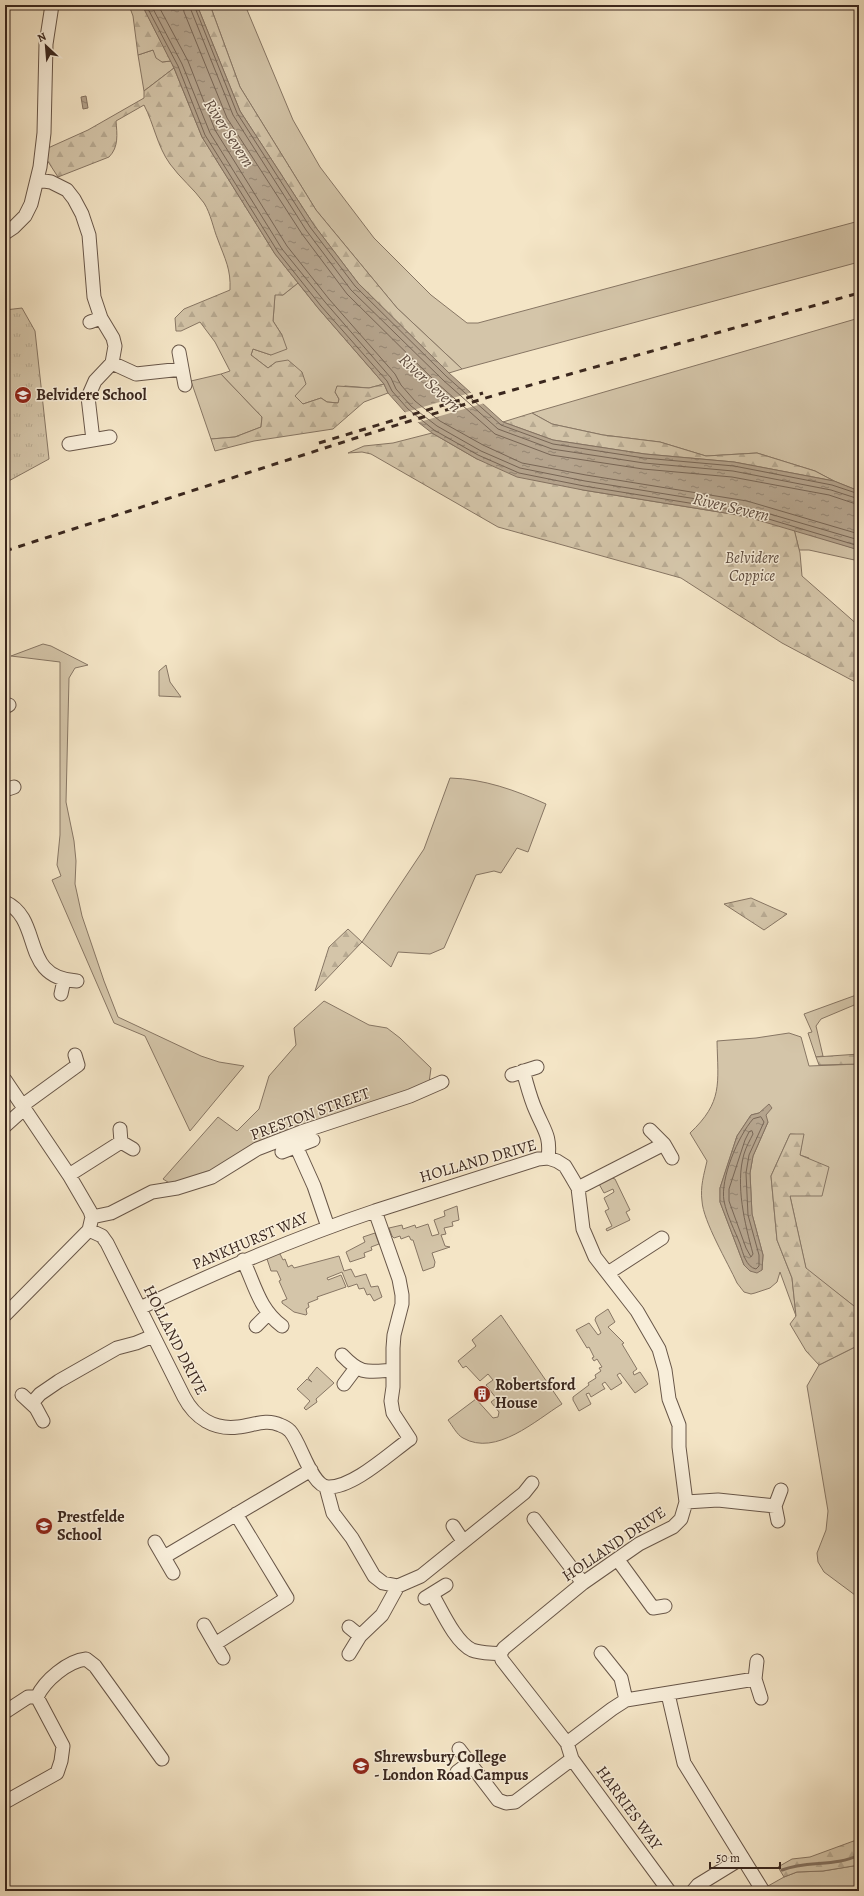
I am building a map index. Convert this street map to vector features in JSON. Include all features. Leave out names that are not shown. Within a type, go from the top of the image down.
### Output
[{"type":"street","points":[[5,233],[14,227],[25,216],[31,204],[37,180],[44,133],[45,50],[52,5]]},
{"type":"street","points":[[37,180],[51,182],[67,190],[82,214],[89,235],[96,320],[113,338],[115,355],[112,363],[96,381],[88,397],[93,440]]},
{"type":"street","points":[[179,352],[185,385]]},
{"type":"street","points":[[112,363],[136,374],[182,369]]},
{"type":"street","points":[[69,444],[110,437]]},
{"type":"street","points":[[5,902],[18,912],[24,921],[43,967],[50,974],[70,981],[61,994]]},
{"type":"street","points":[[5,1126],[24,1107],[79,1063]]},
{"type":"street","points":[[537,1068],[518,1073],[547,1132],[549,1148],[548,1158]]},
{"type":"street","points":[[5,1080],[69,1175],[90,1211],[90,1224],[5,1315]]},
{"type":"street","name":"PRESTON STREET","points":[[90,1224],[152,1192],[177,1188],[212,1177],[257,1149],[301,1132],[410,1096],[442,1082]]},
{"type":"street","points":[[120,1129],[121,1142]]},
{"type":"street","points":[[650,1130],[664,1144],[672,1158]]},
{"type":"street","points":[[282,1152],[313,1140]]},
{"type":"street","points":[[69,1175],[121,1142]]},
{"type":"street","points":[[121,1142],[133,1149]]},
{"type":"street","points":[[578,1188],[664,1144]]},
{"type":"street","points":[[296,1146],[314,1186],[328,1226]]},
{"type":"street","name":"HOLLAND DRIVE","points":[[375,1211],[538,1159],[548,1158],[565,1166],[578,1188],[582,1229],[595,1257],[637,1311],[652,1336],[662,1358],[669,1399],[679,1426],[686,1502],[681,1518],[673,1527],[639,1544],[583,1583],[504,1648],[500,1654]]},
{"type":"street","points":[[375,1211],[394,1265],[402,1295],[402,1304],[394,1335],[391,1407],[410,1438],[355,1479],[337,1486],[326,1487],[333,1513],[352,1538],[374,1576],[383,1583],[398,1586],[421,1576],[524,1493],[532,1483]]},
{"type":"street","name":"PANKHURST WAY","points":[[140,1308],[243,1260],[328,1226],[375,1211]]},
{"type":"street","name":"HOLLAND DRIVE","points":[[90,1224],[107,1243],[186,1402],[198,1417],[220,1427],[228,1428],[267,1422],[278,1424],[290,1430],[312,1470],[315,1479],[326,1487]]},
{"type":"street","points":[[608,1273],[662,1238]]},
{"type":"street","points":[[243,1260],[255,1286],[261,1304],[268,1314],[282,1326]]},
{"type":"street","points":[[256,1326],[268,1314]]},
{"type":"street","points":[[32,1403],[40,1394],[59,1381],[117,1348],[136,1343],[153,1336]]},
{"type":"street","points":[[342,1355],[356,1368],[363,1371],[393,1370]]},
{"type":"street","points":[[344,1384],[356,1368]]},
{"type":"street","points":[[22,1395],[32,1403],[43,1421]]},
{"type":"street","points":[[164,1557],[312,1470]]},
{"type":"street","points":[[778,1521],[775,1506],[781,1490]]},
{"type":"street","points":[[686,1502],[718,1500],[775,1506]]},
{"type":"street","points":[[215,1644],[287,1598],[236,1514]]},
{"type":"street","points":[[534,1519],[583,1583]]},
{"type":"street","points":[[453,1526],[463,1541]]},
{"type":"street","points":[[155,1542],[173,1573]]},
{"type":"street","points":[[618,1560],[654,1608],[665,1606]]},
{"type":"street","points":[[446,1585],[429,1596],[457,1635],[464,1644],[472,1650],[500,1654],[502,1660],[567,1743],[626,1700],[755,1679]]},
{"type":"street","points":[[349,1654],[360,1636],[382,1615],[398,1586]]},
{"type":"street","points":[[204,1625],[223,1658]]},
{"type":"street","points":[[349,1627],[360,1636]]},
{"type":"street","points":[[601,1653],[621,1678],[626,1700]]},
{"type":"street","points":[[37,1696],[41,1688],[52,1678],[76,1660],[86,1659],[95,1666],[162,1759]]},
{"type":"street","points":[[757,1661],[755,1679],[761,1698]]},
{"type":"street","points":[[668,1694],[684,1763],[763,1891]]},
{"type":"street","points":[[5,1712],[28,1697],[37,1696]]},
{"type":"street","points":[[5,1802],[57,1773],[61,1761],[63,1746],[37,1696]]},
{"type":"street","name":"HARRIES WAY","points":[[567,1743],[572,1759],[668,1891]]},
{"type":"street","points":[[459,1749],[498,1800],[506,1803],[515,1802],[572,1759]]},
{"type":"street","points":[[457,1772],[469,1763]]},
{"type":"street","points":[[693,1891],[698,1885],[742,1858]]},
{"type":"green space","points":[[137,5],[142,5],[171,61],[162,62],[156,58],[153,50],[138,55],[133,16],[130,8]]},
{"type":"green space","points":[[197,5],[210,5],[240,87],[316,210],[397,308],[462,369],[449,373],[358,283],[314,225],[240,111]]},
{"type":"green space","points":[[210,5],[245,5],[293,120],[320,167],[374,238],[431,295],[467,323],[478,323],[859,221],[859,262],[462,369],[397,308],[316,210],[240,87]]},
{"type":"green space","points":[[153,50],[162,62],[171,61],[174,68],[144,91],[138,55]]},
{"type":"green space","points":[[174,68],[202,137],[275,254],[298,283],[283,295],[275,295],[273,321],[282,335],[287,349],[271,355],[253,349],[251,355],[268,368],[276,362],[288,360],[302,372],[306,384],[295,396],[303,404],[321,398],[327,402],[338,403],[339,399],[335,392],[337,386],[369,388],[384,384],[388,393],[364,402],[333,429],[254,441],[215,451],[211,439],[235,437],[261,427],[262,417],[221,374],[230,371],[215,342],[200,322],[181,331],[176,331],[175,318],[184,309],[230,290],[230,276],[210,216],[204,203],[170,164],[144,105],[116,121],[116,145],[109,157],[58,177],[47,160],[48,148],[88,130],[144,98],[144,91]]},
{"type":"green space","points":[[298,283],[384,384],[369,388],[345,386],[335,392],[339,399],[339,403],[327,402],[321,398],[303,404],[295,396],[276,362],[268,368],[251,355],[253,349],[271,355],[282,335],[273,321],[275,294],[283,295]]},
{"type":"green space","name":"Belvidere School","points":[[22,308],[35,331],[49,459],[5,483],[5,310]]},
{"type":"green space","points":[[859,318],[859,491],[834,481],[815,471],[757,453],[706,456],[660,442],[603,435],[552,424],[532,413]]},
{"type":"green space","points":[[221,374],[262,417],[261,427],[235,437],[211,439],[191,381]]},
{"type":"green space","points":[[532,413],[552,424],[603,435],[660,442],[706,456],[757,453],[815,471],[834,481],[734,462],[645,454],[553,440],[503,422]]},
{"type":"green space","name":"Belvidere Coppice","points":[[432,433],[477,459],[583,490],[744,516],[794,529],[800,553],[802,576],[859,626],[859,684],[782,643],[681,578],[498,527],[371,454],[362,452],[348,453],[364,446],[393,443]]},
{"type":"green space","points":[[794,529],[859,550],[859,561],[809,550],[799,550]]},
{"type":"green space","points":[[43,644],[51,646],[88,665],[75,668],[69,678],[66,802],[74,841],[76,861],[75,884],[82,916],[118,1017],[201,1056],[219,1062],[244,1066],[190,1131],[145,1036],[114,1023],[52,880],[61,876],[57,865],[60,835],[60,662],[11,656]]},
{"type":"green space","points":[[166,665],[170,682],[181,697],[159,696],[159,671]]},
{"type":"green space","points":[[450,778],[499,786],[546,804],[528,852],[517,848],[501,873],[494,871],[476,875],[444,948],[430,954],[398,952],[391,967],[362,942],[424,849]]},
{"type":"green space","points":[[751,898],[787,914],[764,930],[724,904]]},
{"type":"green space","points":[[348,929],[362,942],[315,991],[329,947]]},
{"type":"green space","points":[[859,994],[859,1003],[821,1019],[816,1026],[823,1056],[816,1057],[808,1033],[812,1032],[804,1014]]},
{"type":"green space","points":[[324,1001],[369,1025],[387,1028],[400,1038],[431,1068],[429,1083],[209,1173],[171,1184],[163,1179],[218,1117],[237,1131],[259,1109],[269,1076],[296,1045],[294,1028]]},
{"type":"green space","points":[[789,1033],[801,1037],[809,1066],[859,1064],[859,1310],[806,1269],[790,1196],[809,1158],[800,1155],[803,1135],[790,1134],[771,1176],[777,1240],[792,1278],[796,1316],[780,1272],[777,1282],[770,1288],[751,1294],[744,1292],[737,1283],[716,1242],[703,1209],[702,1191],[707,1161],[690,1133],[708,1112],[716,1092],[718,1081],[717,1041],[756,1038]],"holes":[[[759,1113],[768,1122],[753,1156],[750,1173],[752,1214],[763,1255],[762,1270],[744,1265],[720,1202],[720,1188],[737,1136],[751,1115]]]},
{"type":"green space","points":[[859,1054],[859,1064],[819,1065],[816,1057]]},
{"type":"green space","points":[[790,1134],[804,1134],[800,1155],[829,1167],[822,1196],[790,1196],[806,1268],[859,1310],[859,1332],[855,1347],[819,1365],[806,1351],[790,1324],[796,1316],[792,1278],[777,1240],[771,1176]]},
{"type":"green space","points":[[612,1178],[615,1179],[630,1210],[626,1212],[630,1220],[607,1231],[606,1229],[612,1226],[605,1211],[609,1209],[604,1198],[614,1192],[613,1189],[604,1193],[599,1184]]},
{"type":"green space","points":[[457,1206],[459,1220],[452,1222],[453,1226],[444,1228],[446,1234],[441,1235],[445,1246],[450,1247],[432,1253],[435,1262],[434,1267],[423,1271],[413,1240],[411,1240],[409,1236],[401,1239],[400,1236],[394,1238],[389,1228],[402,1225],[403,1229],[415,1225],[416,1228],[428,1224],[432,1236],[439,1234],[434,1220],[445,1216],[444,1211]]},
{"type":"green space","points":[[375,1233],[379,1244],[371,1247],[372,1250],[364,1253],[365,1257],[350,1262],[346,1252],[365,1242],[363,1237]]},
{"type":"green space","points":[[277,1253],[280,1254],[283,1260],[285,1259],[288,1267],[292,1265],[294,1268],[339,1256],[344,1271],[351,1269],[355,1277],[366,1274],[371,1287],[378,1286],[382,1297],[374,1301],[370,1294],[367,1295],[364,1288],[359,1289],[357,1284],[348,1287],[342,1272],[327,1278],[328,1280],[341,1275],[346,1287],[317,1297],[318,1299],[308,1303],[309,1307],[306,1309],[306,1315],[294,1312],[282,1303],[282,1301],[287,1299],[279,1281],[281,1280],[277,1271],[271,1271],[267,1259],[265,1258]]},
{"type":"green space","points":[[608,1309],[615,1322],[608,1327],[624,1343],[622,1344],[637,1369],[633,1372],[634,1375],[640,1372],[648,1384],[635,1393],[620,1373],[617,1375],[622,1383],[611,1390],[605,1382],[602,1384],[605,1389],[591,1397],[589,1393],[586,1394],[591,1404],[579,1411],[573,1397],[589,1385],[588,1383],[596,1378],[595,1375],[601,1371],[599,1368],[602,1367],[597,1359],[594,1361],[592,1358],[594,1357],[589,1347],[587,1348],[576,1330],[589,1323],[598,1335],[601,1333],[595,1320],[596,1317]]},
{"type":"green space","points":[[501,1315],[562,1404],[528,1427],[502,1440],[489,1443],[476,1443],[461,1437],[448,1420],[476,1399],[493,1418],[498,1417],[499,1412],[491,1402],[496,1398],[486,1385],[493,1380],[488,1374],[480,1381],[466,1366],[463,1368],[458,1361],[476,1346],[472,1340]]},
{"type":"green space","points":[[859,1332],[859,1598],[824,1572],[818,1562],[817,1553],[826,1530],[828,1511],[807,1386],[819,1365],[855,1347]]},
{"type":"green space","points":[[317,1367],[334,1383],[316,1399],[317,1402],[306,1410],[304,1408],[310,1401],[297,1389],[307,1379],[312,1382],[308,1378]]},
{"type":"green space","points":[[859,1839],[859,1865],[823,1871],[797,1872],[784,1877],[778,1867],[792,1859],[810,1857]]},
{"type":"green space","points":[[859,1865],[859,1891],[772,1891],[768,1886],[797,1872],[823,1871]]},
{"type":"water","name":"River Severn","points":[[142,5],[197,5],[240,111],[314,225],[358,283],[449,373],[503,422],[553,440],[645,454],[734,462],[834,481],[859,491],[859,550],[744,516],[583,490],[517,477],[477,459],[432,433],[405,412],[388,393],[384,384],[318,308],[275,254],[202,137],[174,68]]},
{"type":"water","points":[[86,96],[88,108],[83,109],[81,97]]},
{"type":"water","points":[[769,1104],[772,1108],[766,1115],[768,1122],[753,1156],[750,1173],[752,1214],[763,1255],[762,1270],[757,1273],[750,1271],[744,1265],[720,1202],[720,1188],[737,1136],[751,1115],[759,1113]]},
{"type":"pier","points":[[473,392],[485,403],[416,423],[403,413]]},
{"type":"waterway","points":[[782,1870],[801,1865],[840,1861],[859,1855]]},
{"type":"railway","points":[[5,551],[387,428],[499,394],[859,293]]},
{"type":"railway","points":[[319,443],[483,393]]},
{"type":"place","name":"Belvidere School","points":[[23,395]]},
{"type":"place","name":"Robertsford House","points":[[482,1394]]},
{"type":"place","name":"Prestfelde School","points":[[44,1526]]},
{"type":"place","name":"Shrewsbury College - London Road Campus","points":[[361,1766]]}]
